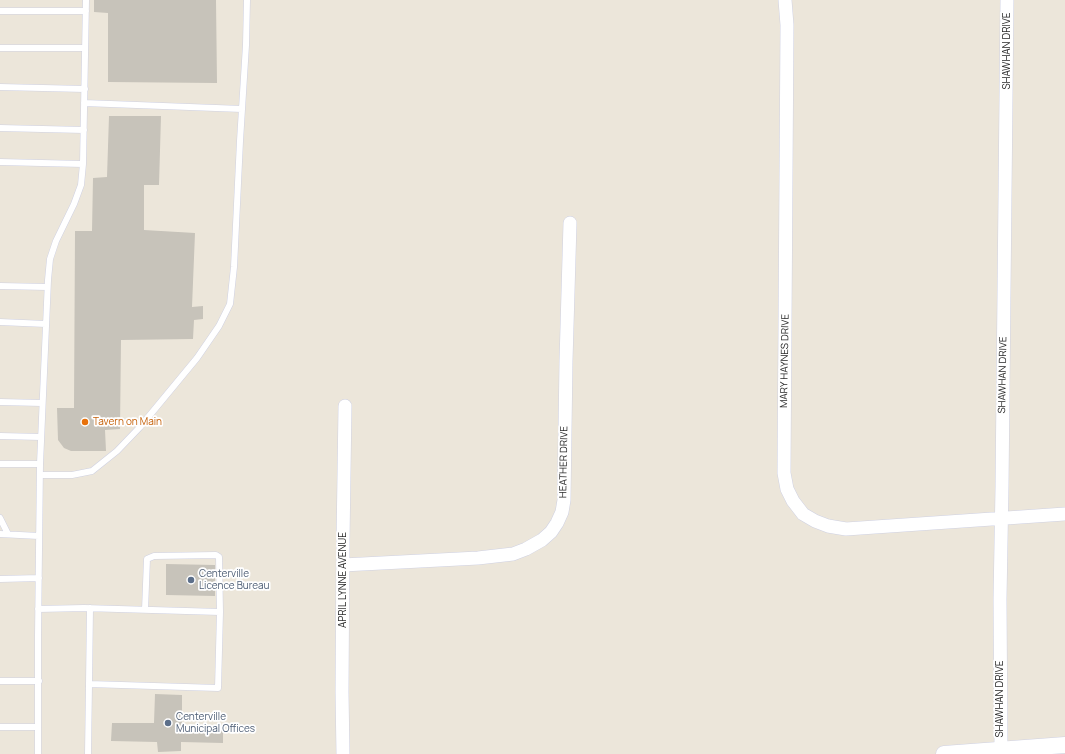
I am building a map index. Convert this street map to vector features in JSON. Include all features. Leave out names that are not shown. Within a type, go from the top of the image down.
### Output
[{"type":"street","name":"MARY HAYNES DRIVE","points":[[785,0],[787,40],[784,472],[787,489],[793,501],[803,514],[815,521],[828,526],[846,529],[1065,514]]},
{"type":"street","name":"SHAWHAN DRIVE","points":[[1001,753],[1000,599],[1007,0]]},
{"type":"street","name":"HEATHER DRIVE","points":[[343,565],[478,558],[513,554],[526,550],[542,540],[557,523],[562,512],[564,500],[570,223]]},
{"type":"street","name":"APRIL LYNNE AVENUE","points":[[343,754],[342,692],[345,406]]},
{"type":"street","points":[[944,754],[1001,753],[1065,745]]},
{"type":"lane","points":[[38,754],[40,464],[47,287],[50,259],[56,241],[74,204],[81,185],[84,164],[86,0]]},
{"type":"lane","points":[[40,475],[72,475],[92,471],[117,451],[140,427],[192,364],[219,326],[230,304],[234,267],[247,0]]},
{"type":"lane","points":[[0,11],[86,11]]},
{"type":"lane","points":[[0,48],[85,48]]},
{"type":"lane","points":[[0,87],[85,89]]},
{"type":"lane","points":[[84,103],[242,109]]},
{"type":"lane","points":[[0,128],[84,130]]},
{"type":"lane","points":[[0,162],[84,164]]},
{"type":"lane","points":[[0,286],[47,287]]},
{"type":"lane","points":[[0,322],[46,324]]},
{"type":"lane","points":[[0,402],[42,403]]},
{"type":"lane","points":[[0,436],[41,437]]},
{"type":"lane","points":[[0,464],[40,464]]},
{"type":"lane","points":[[0,518],[8,534]]},
{"type":"lane","points":[[0,534],[39,536]]},
{"type":"lane","points":[[89,684],[218,688],[220,612],[219,557],[216,555],[154,556],[147,559],[145,610]]},
{"type":"lane","points":[[0,579],[39,578]]},
{"type":"lane","points":[[38,609],[90,608],[220,612]]},
{"type":"lane","points":[[88,754],[90,608]]},
{"type":"lane","points":[[0,681],[38,681]]},
{"type":"lane","points":[[0,727],[38,727]]},
{"type":"building","points":[[94,0],[216,0],[217,83],[108,82],[108,13],[94,12]]},
{"type":"building","points":[[109,116],[161,116],[159,185],[144,185],[144,230],[195,233],[192,307],[203,306],[203,319],[194,320],[193,339],[121,340],[120,429],[105,430],[106,451],[71,451],[64,448],[58,440],[57,408],[74,408],[75,231],[92,231],[93,178],[107,177]]},
{"type":"building","name":"Centerville Licence Bureau","points":[[166,564],[215,565],[215,596],[166,595]]},
{"type":"building","name":"Centerville Municipal Offices","points":[[155,694],[182,695],[182,725],[223,726],[223,743],[181,742],[181,751],[158,752],[157,742],[111,741],[112,723],[154,723]]},
{"type":"place","name":"Tavern on Main","points":[[85,422]]},
{"type":"place","name":"Centerville Licence Bureau","points":[[191,580]]},
{"type":"place","name":"Centerville Municipal Offices","points":[[168,723]]}]
